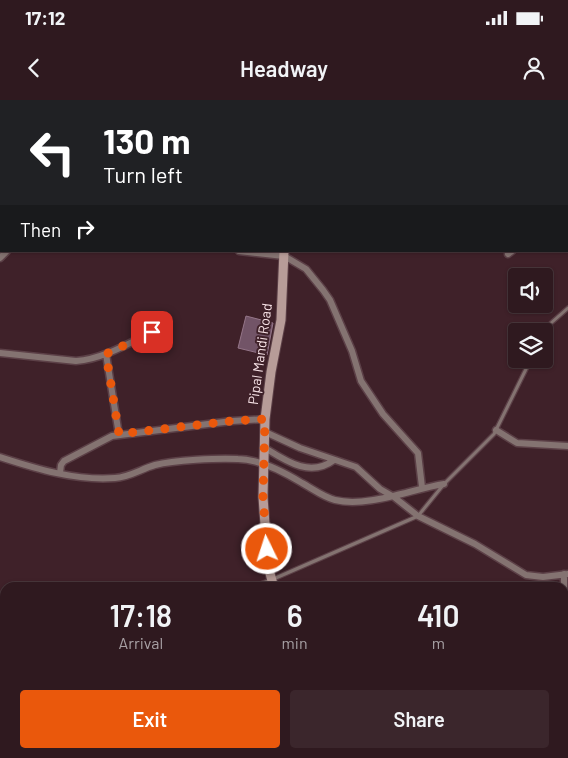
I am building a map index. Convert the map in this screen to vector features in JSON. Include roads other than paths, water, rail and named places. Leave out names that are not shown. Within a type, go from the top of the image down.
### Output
[{"type":"street","points":[[262,252],[284,253],[306,269],[330,300],[352,351],[361,381],[383,414],[418,453],[422,487]]},
{"type":"street","name":"Pipal Mandi Road","points":[[272,582],[268,566],[263,497],[265,419],[271,372],[281,320],[284,253]]},
{"type":"street","points":[[0,352],[76,361],[92,360],[156,330]]},
{"type":"street","points":[[106,354],[119,434]]},
{"type":"street","points":[[60,473],[61,465],[64,461],[82,453],[108,437],[119,434],[265,419]]},
{"type":"street","points":[[496,430],[517,444],[568,446]]},
{"type":"street","points":[[265,432],[300,448],[356,467],[380,489],[394,497],[418,516],[475,544],[526,576],[543,577],[566,574]]},
{"type":"street","points":[[265,448],[291,464],[300,467],[321,467],[334,460]]},
{"type":"street","points":[[0,457],[39,469],[89,478],[126,477],[158,465],[190,461],[239,459],[264,465],[334,500],[352,502],[394,497],[422,487],[444,484]]},
{"type":"lane","points":[[551,323],[568,308]]},
{"type":"lane","points":[[276,582],[418,516],[444,484],[496,430],[527,368]]}]
